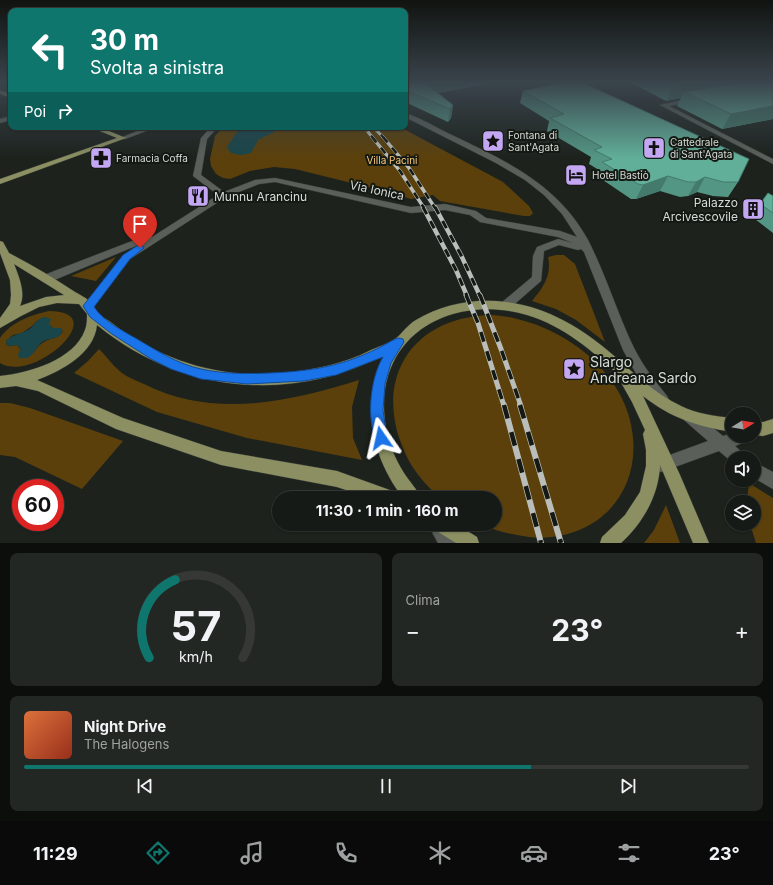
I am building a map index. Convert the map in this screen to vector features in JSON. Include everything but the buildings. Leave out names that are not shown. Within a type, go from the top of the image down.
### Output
[{"type":"main road","points":[[101,130],[123,138]]},
{"type":"main road","points":[[0,182],[123,138]]},
{"type":"main road","points":[[0,244],[6,255],[17,290],[16,302],[3,322]]},
{"type":"main road","points":[[6,255],[48,278],[116,331],[154,355],[175,365],[201,374],[222,377],[267,379],[304,376],[343,367],[377,355],[399,342],[420,324],[446,311],[468,306],[505,306],[529,311],[566,326],[589,341],[634,383],[667,406],[688,416],[725,424]]},
{"type":"main road","points":[[3,322],[25,308],[46,301],[65,299],[87,307],[94,322],[85,341],[76,351],[50,370],[7,383]]},
{"type":"main road","points":[[399,342],[386,361],[379,384],[377,410],[378,424],[386,453],[401,482],[408,491]]},
{"type":"main road","points":[[610,360],[625,378],[640,404],[700,543]]},
{"type":"main road","points":[[7,383],[40,386],[121,424],[220,458],[337,479],[372,491]]},
{"type":"main road","points":[[608,543],[630,523],[639,511],[645,498],[652,470],[651,439],[640,404]]},
{"type":"main road","points":[[452,531],[471,543]]},
{"type":"street","points":[[668,107],[773,162]]},
{"type":"street","points":[[408,116],[528,178],[547,193],[565,212],[588,250],[629,350],[642,375],[667,406]]},
{"type":"street","points":[[123,138],[146,130]]},
{"type":"street","points":[[211,130],[204,138],[197,176],[223,195]]},
{"type":"street","name":"Via Ionica","points":[[166,231],[223,195],[258,182],[275,180],[411,210],[445,207],[473,213],[483,220],[560,234],[574,239],[588,250]]},
{"type":"street","points":[[48,278],[166,231]]},
{"type":"street","points":[[87,307],[127,257],[166,231]]},
{"type":"street","points":[[505,306],[537,278],[538,269],[536,256],[540,249],[558,242],[573,244],[588,250]]},
{"type":"street","points":[[629,350],[634,383],[640,404]]},
{"type":"street","points":[[688,416],[729,451]]},
{"type":"street","points":[[652,470],[666,462],[725,442]]},
{"type":"street","points":[[761,473],[773,481]]},
{"type":"street","points":[[440,531],[448,543]]},
{"type":"green space","name":"Villa Pacini","points":[[220,130],[406,130],[503,182],[529,206],[533,213],[530,216],[524,216],[440,201],[433,195],[411,199],[295,169],[274,167],[250,171],[230,179],[223,178],[216,174],[211,166],[210,159],[215,136]]},
{"type":"green space","points":[[564,255],[575,264],[605,342],[576,320],[556,309],[532,301],[546,281],[549,270],[548,257]]},
{"type":"green space","points":[[116,257],[96,281],[71,276]]},
{"type":"green space","points":[[49,311],[67,314],[74,322],[71,333],[62,345],[48,356],[31,364],[15,367],[0,363],[0,338],[5,332],[16,323],[28,317]],"holes":[[[42,318],[53,328],[63,331],[59,336],[47,340],[41,344],[32,354],[27,357],[17,345],[7,346],[6,341],[13,335],[22,333]]]},
{"type":"green space","points":[[493,315],[517,319],[541,327],[564,338],[585,352],[603,370],[618,390],[628,412],[633,437],[633,460],[628,480],[619,498],[606,513],[590,525],[572,533],[551,537],[529,537],[501,531],[502,491],[432,491],[412,466],[398,433],[393,406],[396,382],[404,360],[419,342],[438,328],[463,318]]},
{"type":"green space","points":[[99,349],[116,368],[127,376],[170,395],[197,401],[224,404],[278,400],[306,395],[359,380],[352,407],[353,438],[362,460],[247,438],[157,412],[74,373]]},
{"type":"green space","points":[[0,403],[10,403],[30,408],[123,441],[82,489],[64,480],[64,479],[61,479],[15,457],[0,455]]},
{"type":"green space","points":[[749,487],[755,487],[773,498],[773,543],[756,543],[752,531],[761,531],[761,495],[748,495]]},
{"type":"green space","points":[[666,505],[680,543],[644,543],[654,530]]},
{"type":"water","points":[[44,317],[51,319],[49,324],[53,328],[62,328],[62,332],[57,337],[42,342],[29,357],[19,358],[18,354],[21,349],[17,345],[7,346],[6,341],[12,336],[26,331]]},
{"type":"waterway","points":[[241,147],[248,135],[259,130]]},
{"type":"railway","points":[[366,130],[373,138]]},
{"type":"railway","points":[[376,130],[383,137]]},
{"type":"railway","points":[[372,137],[400,171],[424,208]]},
{"type":"railway","points":[[383,137],[409,168],[435,208]]},
{"type":"railway","points":[[423,207],[456,270],[467,296]]},
{"type":"railway","points":[[435,207],[461,255],[480,296]]},
{"type":"railway","points":[[466,295],[478,323],[504,406]]},
{"type":"railway","points":[[480,295],[521,406]]},
{"type":"railway","points":[[504,405],[541,543]]},
{"type":"railway","points":[[520,405],[561,543]]},
{"type":"place","name":"Fontana di Sant'Agata","points":[[493,141]]},
{"type":"place","name":"Cattedrale di Sant'Agata","points":[[654,148]]},
{"type":"place","name":"Farmacia Coffa","points":[[101,158]]},
{"type":"place","name":"Hotel Bastiò","points":[[576,175]]},
{"type":"place","name":"Munnu Arancinu","points":[[198,196]]},
{"type":"place","name":"Palazzo Arcivescovile","points":[[753,209]]},
{"type":"place","name":"Slargo Andreana Sardo","points":[[574,369]]},
{"type":"route","points":[[140,248],[127,257],[88,306],[93,314],[116,331],[154,355],[175,365],[201,374],[222,377],[274,379],[304,376],[336,370],[377,355],[399,342],[386,361],[379,384],[377,410],[381,438]]}]
